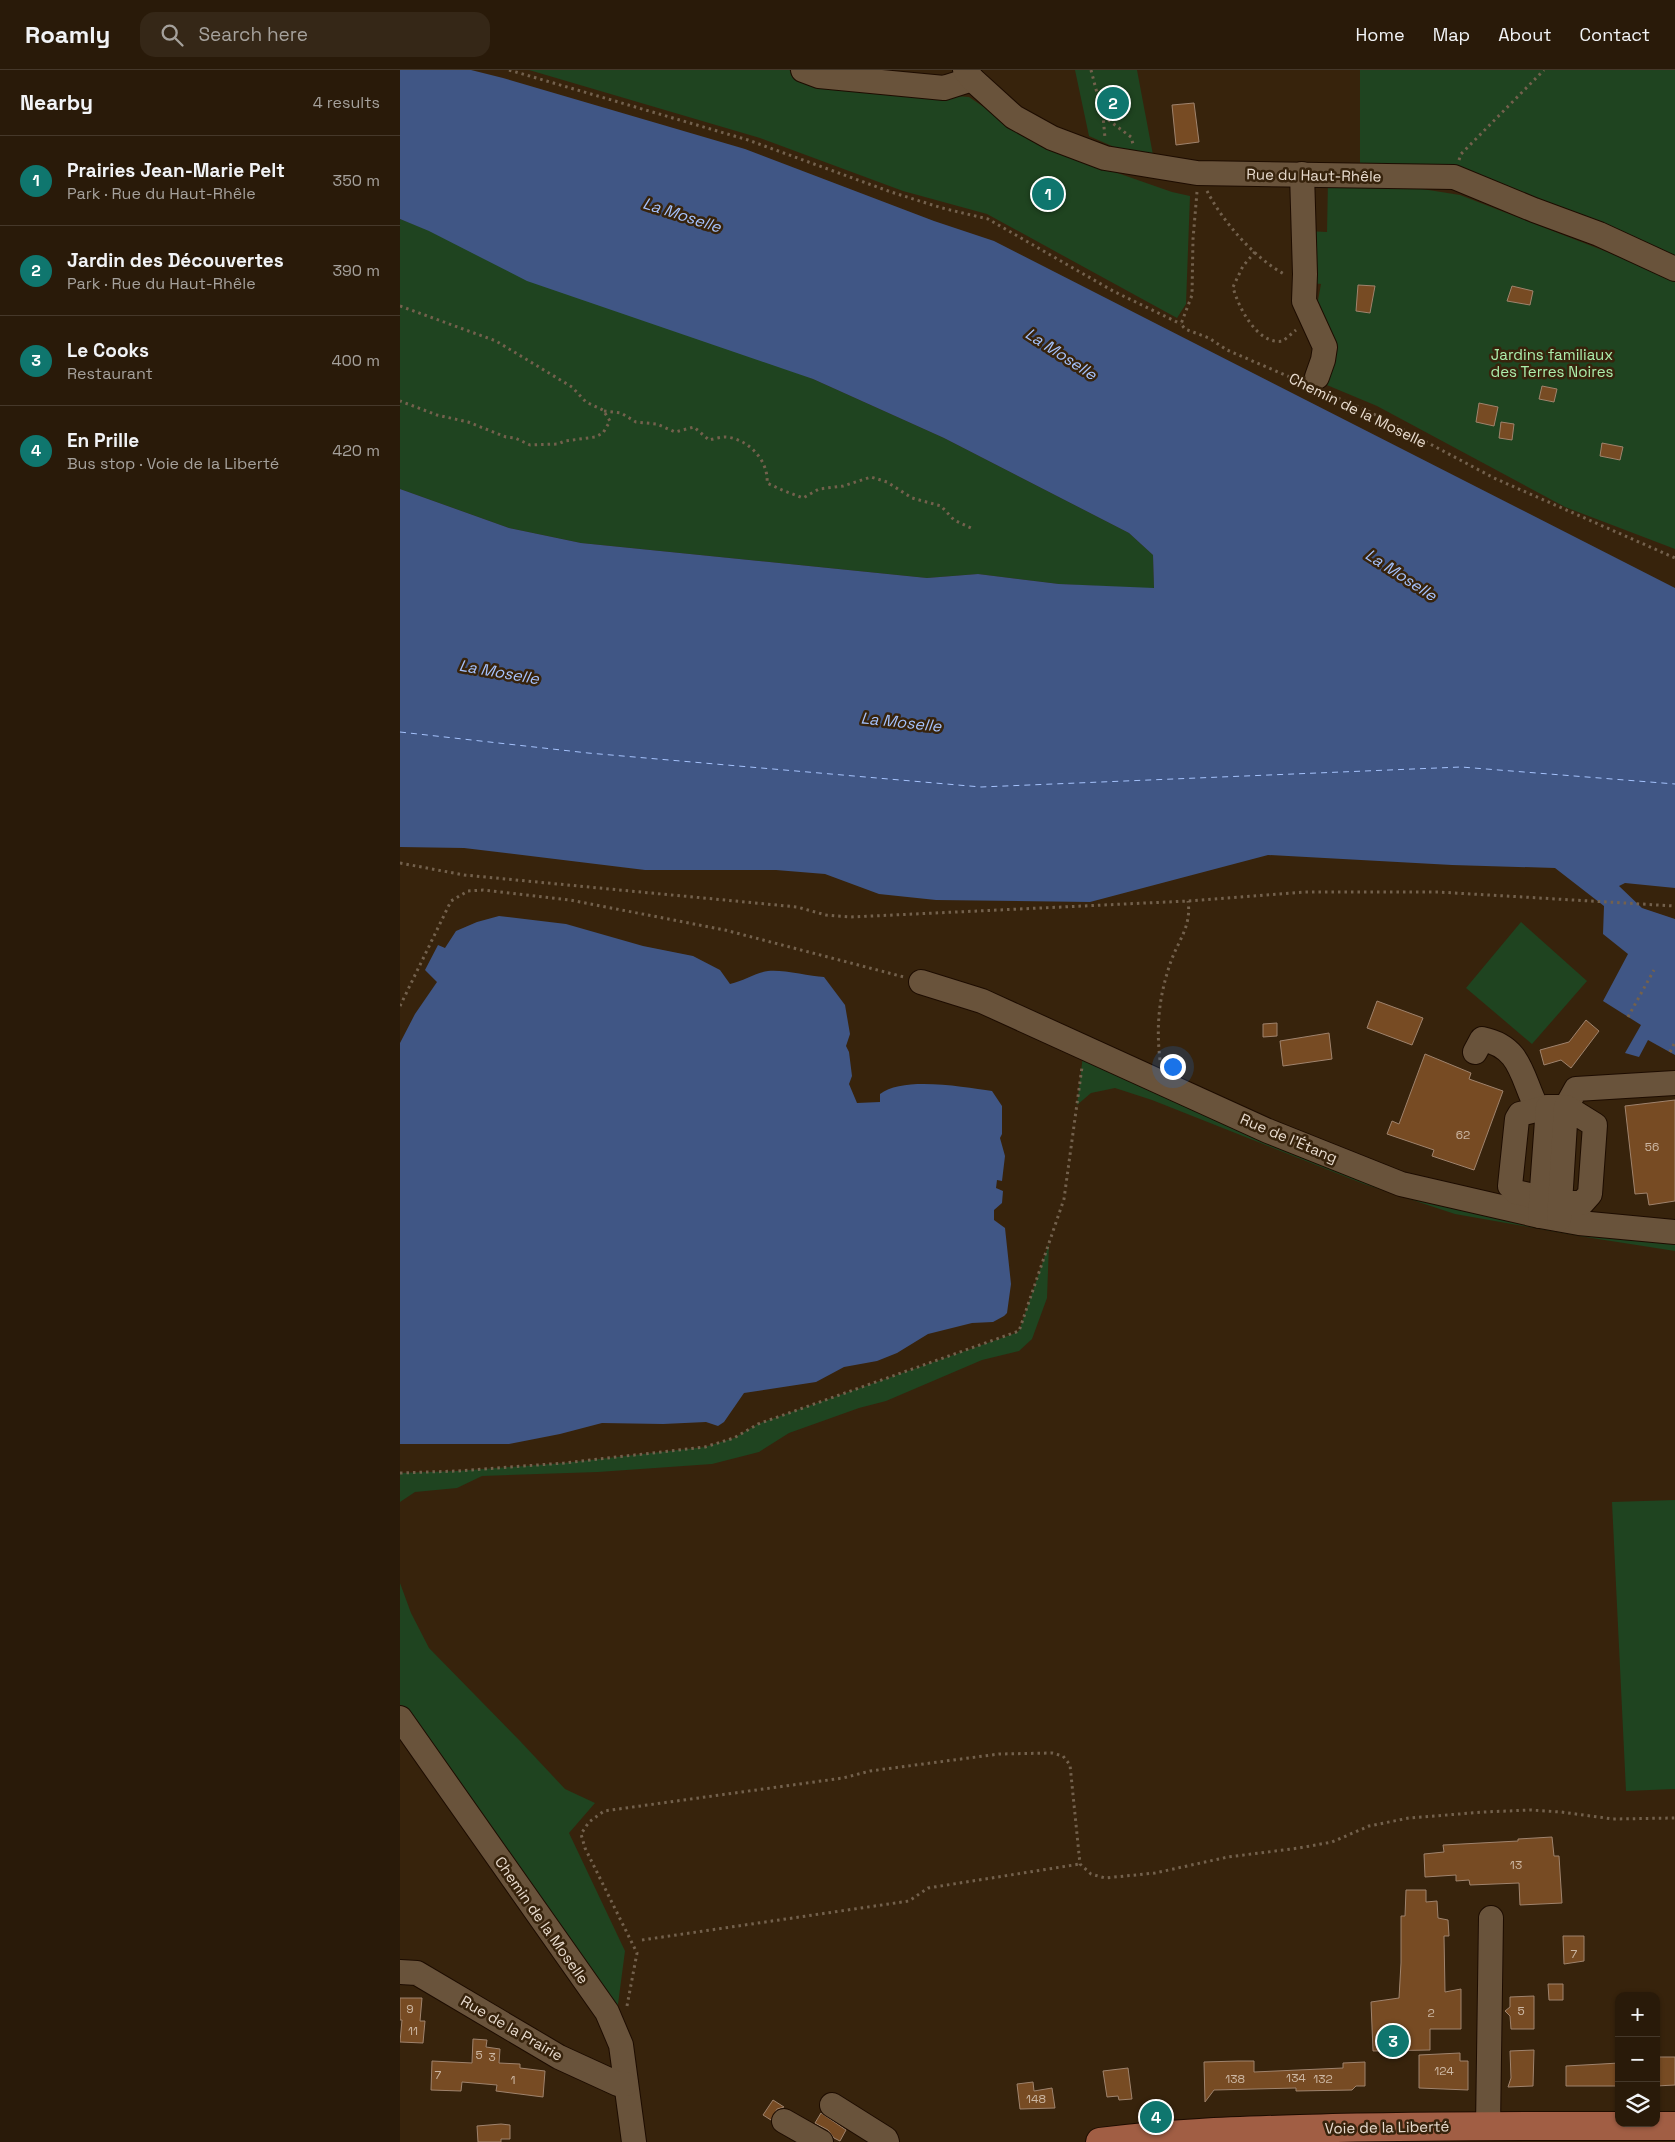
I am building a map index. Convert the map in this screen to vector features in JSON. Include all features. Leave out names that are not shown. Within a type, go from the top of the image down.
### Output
[{"type":"main road","name":"Voie de la Liberté","points":[[1100,2142],[1166,2135],[1269,2129],[1333,2135],[1413,2134],[1488,2126],[1670,2131]]},
{"type":"street","points":[[802,70],[819,76],[944,88],[968,75]]},
{"type":"street","name":"Rue du Haut-Rhêle","points":[[968,75],[1014,116],[1052,138],[1106,158],[1197,173],[1454,177],[1534,210],[1600,234],[1675,269]]},
{"type":"street","points":[[1302,174],[1304,300],[1324,347],[1323,360],[1315,384]]},
{"type":"street","name":"Rue de l'Étang","points":[[921,982],[982,1001],[1268,1131],[1401,1184],[1675,1232]]},
{"type":"street","points":[[1475,1052],[1482,1039],[1497,1042],[1516,1058],[1551,1107],[1595,1125],[1590,1194],[1582,1202],[1550,1209],[1516,1192],[1510,1186],[1517,1119],[1520,1114],[1551,1107],[1576,1089],[1675,1083]]},
{"type":"street","points":[[1550,1209],[1551,1107]]},
{"type":"street","name":"Chemin de la Moselle","points":[[400,1718],[607,2012],[615,2027],[621,2046],[634,2142]]},
{"type":"street","points":[[1488,2126],[1491,1918]]},
{"type":"street","name":"Rue de la Prairie","points":[[400,1972],[418,1973],[559,2057],[618,2084],[626,2084]]},
{"type":"street","points":[[832,2104],[886,2138],[887,2142]]},
{"type":"street","points":[[784,2121],[821,2142]]},
{"type":"path","name":"Chemin de la Moselle","points":[[509,70],[748,140],[890,192],[942,208],[988,219],[1113,291],[1181,324],[1185,329],[1209,338],[1227,350],[1315,384],[1494,478],[1675,558]]},
{"type":"path","points":[[1091,70],[1103,116],[1107,149],[1106,158]]},
{"type":"path","points":[[1454,177],[1461,154],[1544,70]]},
{"type":"path","points":[[1103,116],[1131,137],[1134,148],[1134,164]]},
{"type":"path","points":[[1181,324],[1192,295],[1197,173]]},
{"type":"path","points":[[1197,173],[1225,220],[1255,252],[1280,272],[1304,284]]},
{"type":"path","points":[[1255,252],[1243,266],[1233,287],[1245,316],[1254,329],[1273,340],[1283,341],[1312,317]]},
{"type":"path","points":[[400,306],[496,341],[572,387],[586,402],[604,410],[621,413],[636,422],[657,424],[675,432],[694,427],[709,440],[726,437],[743,443],[761,457],[768,473],[767,482],[782,490],[803,498],[819,489],[843,486],[871,477],[887,482],[912,498],[941,506],[954,520],[971,528]]},
{"type":"path","points":[[400,401],[530,445],[558,444],[565,441],[595,437],[603,433],[610,421],[604,410]]},
{"type":"path","points":[[400,863],[464,875],[797,907],[826,915],[851,917],[1188,902],[1304,892],[1438,892],[1568,898],[1675,906]]},
{"type":"path","points":[[400,1006],[451,901],[468,891],[483,890],[570,900],[725,930],[921,982]]},
{"type":"path","points":[[1163,1082],[1159,1051],[1158,1006],[1170,962],[1182,940],[1189,913],[1188,902]]},
{"type":"path","points":[[1628,1017],[1654,970]]},
{"type":"path","points":[[1670,1052],[1675,1042]]},
{"type":"path","points":[[400,1473],[564,1463],[616,1455],[705,1447],[734,1438],[758,1424],[1019,1331],[1064,1199],[1084,1047]]},
{"type":"path","points":[[615,2027],[625,2018],[637,1953],[584,1848],[581,1834],[588,1822],[604,1811],[843,1778],[870,1771],[999,1754],[1052,1753],[1063,1756],[1070,1765],[1080,1864],[1091,1874],[1105,1878],[1155,1872],[1228,1857],[1332,1842],[1369,1826],[1401,1820],[1484,1812],[1530,1810],[1613,1819],[1675,1818]]},
{"type":"path","points":[[642,1940],[909,1901],[928,1888],[1080,1864]]},
{"type":"green space","points":[[529,70],[789,70],[831,87],[969,97],[1019,131],[1109,170],[1172,192],[1190,196],[1186,304],[1177,318],[987,214],[903,191],[760,138]]},
{"type":"green space","points":[[1075,70],[1137,70],[1153,155],[1130,154],[1089,136]]},
{"type":"green space","points":[[1360,70],[1675,70],[1675,267],[1475,184],[1360,170]]},
{"type":"green space","name":"Jardins familiaux des Terres Noires","points":[[1328,180],[1391,184],[1460,195],[1664,274],[1675,276],[1675,549],[1565,507],[1377,406],[1322,383],[1316,311],[1321,284],[1310,283],[1307,231],[1327,232]]},
{"type":"green space","points":[[400,219],[813,379],[944,438],[1129,533],[1153,555],[1154,589],[1059,584],[978,574],[927,578],[581,543],[509,528],[400,489]]},
{"type":"green space","points":[[1521,922],[1587,981],[1532,1044],[1466,988]]},
{"type":"green space","points":[[1084,1047],[1401,1184],[1675,1232],[1675,1251],[1455,1214],[1364,1184],[1152,1100],[1115,1088],[1091,1093],[1077,1105]]},
{"type":"green space","points":[[1049,1244],[1047,1298],[1032,1339],[1019,1351],[982,1360],[886,1401],[859,1408],[789,1433],[759,1452],[712,1464],[598,1472],[482,1476],[457,1488],[415,1492],[400,1502],[400,1473],[564,1463],[705,1447],[734,1438],[758,1424],[1013,1334],[1019,1331]]},
{"type":"green space","points":[[1675,1500],[1675,1789],[1626,1791],[1612,1502]]},
{"type":"green space","points":[[400,1583],[411,1613],[429,1648],[565,1789],[595,1803],[569,1833],[625,1951],[615,2027],[400,1718]]},
{"type":"water","name":"La Moselle","points":[[400,70],[471,70],[503,78],[745,149],[934,221],[994,241],[1675,588],[1675,888],[1625,883],[1619,886],[1642,908],[1675,919],[1675,1055],[1648,1040],[1639,1057],[1625,1053],[1641,1025],[1603,1001],[1628,954],[1603,934],[1604,906],[1555,868],[1452,865],[1268,855],[1090,902],[936,900],[879,894],[825,874],[776,870],[645,870],[464,848],[400,847],[400,489],[509,528],[581,543],[927,578],[978,574],[1059,584],[1154,588],[1153,555],[1129,533],[944,438],[813,379],[527,281],[429,231],[400,219]]},
{"type":"water","points":[[499,916],[566,924],[643,946],[693,956],[720,970],[730,984],[768,971],[824,977],[845,1005],[850,1034],[846,1046],[849,1052],[852,1076],[849,1084],[857,1103],[880,1102],[880,1094],[903,1085],[934,1084],[992,1091],[1002,1106],[1002,1134],[1000,1138],[1005,1156],[1002,1181],[997,1180],[996,1188],[1003,1191],[1002,1203],[994,1210],[994,1220],[1005,1228],[1011,1284],[1007,1313],[993,1322],[972,1323],[928,1334],[897,1353],[877,1361],[844,1367],[816,1382],[744,1393],[724,1422],[718,1426],[706,1422],[663,1424],[602,1423],[509,1444],[400,1444],[400,1043],[415,1014],[437,982],[425,970],[438,945],[445,948],[456,931],[477,922]]},
{"type":"building","points":[[1194,103],[1199,142],[1176,145],[1172,105]]},
{"type":"building","points":[[1358,285],[1375,286],[1370,313],[1356,311]]},
{"type":"building","points":[[1512,286],[1533,291],[1530,305],[1507,301]]},
{"type":"building","points":[[1542,386],[1557,389],[1554,402],[1539,399]]},
{"type":"building","points":[[1479,403],[1498,407],[1494,426],[1476,422]]},
{"type":"building","points":[[1501,422],[1514,424],[1512,440],[1499,438]]},
{"type":"building","points":[[1602,443],[1623,447],[1620,460],[1600,456]]},
{"type":"building","points":[[1377,1001],[1423,1018],[1412,1045],[1367,1028]]},
{"type":"building","points":[[1586,1020],[1599,1031],[1571,1068],[1561,1060],[1544,1065],[1540,1050],[1569,1042]]},
{"type":"building","points":[[1277,1023],[1277,1036],[1263,1037],[1263,1024]]},
{"type":"building","points":[[1329,1033],[1332,1059],[1283,1066],[1280,1041]]},
{"type":"building","points":[[1425,1054],[1471,1073],[1469,1079],[1503,1091],[1474,1170],[1432,1156],[1434,1150],[1387,1134],[1392,1121],[1399,1124]]},
{"type":"building","points":[[1675,1100],[1675,1201],[1649,1205],[1647,1193],[1635,1194],[1625,1106]]},
{"type":"building","points":[[1552,1837],[1554,1856],[1559,1856],[1562,1903],[1520,1905],[1519,1883],[1470,1885],[1469,1880],[1456,1881],[1456,1875],[1425,1877],[1424,1854],[1444,1852],[1443,1845],[1518,1841],[1518,1839]]},
{"type":"building","points":[[1406,1890],[1426,1890],[1426,1902],[1437,1901],[1438,1918],[1448,1920],[1449,1936],[1444,1936],[1445,1992],[1461,1989],[1461,2029],[1430,2029],[1430,2050],[1373,2051],[1371,2002],[1399,1998],[1401,1916],[1405,1916]]},
{"type":"building","points":[[1563,1936],[1584,1936],[1584,1961],[1564,1964]]},
{"type":"building","points":[[1548,1984],[1563,1984],[1563,2000],[1549,2000]]},
{"type":"building","points":[[1534,1996],[1534,2029],[1511,2029],[1510,2016],[1505,2011],[1510,2007],[1510,1997]]},
{"type":"building","points":[[400,1998],[422,1998],[420,2021],[425,2021],[423,2043],[400,2042],[402,2020],[400,2020]]},
{"type":"building","points":[[473,2039],[487,2040],[486,2047],[500,2049],[499,2063],[520,2064],[520,2068],[545,2071],[543,2097],[496,2091],[497,2085],[462,2082],[461,2091],[431,2090],[432,2061],[472,2063]]},
{"type":"building","points":[[1534,2050],[1533,2086],[1508,2087],[1511,2078],[1510,2051]]},
{"type":"building","points":[[1460,2053],[1460,2061],[1468,2061],[1468,2090],[1419,2088],[1419,2055]]},
{"type":"building","points":[[1660,2057],[1675,2057],[1675,2085],[1660,2086]]},
{"type":"building","points":[[1254,2061],[1254,2072],[1343,2068],[1343,2063],[1365,2062],[1365,2086],[1356,2086],[1352,2090],[1296,2091],[1296,2088],[1214,2090],[1205,2102],[1204,2062]]},
{"type":"building","points":[[1615,2063],[1615,2086],[1566,2086],[1566,2066]]},
{"type":"building","points":[[1128,2068],[1132,2099],[1119,2100],[1118,2096],[1107,2097],[1103,2071]]},
{"type":"building","points":[[1033,2082],[1034,2091],[1052,2088],[1055,2108],[1020,2109],[1017,2084]]},
{"type":"building","points":[[773,2100],[784,2107],[777,2109],[771,2120],[763,2115]]},
{"type":"building","points":[[821,2113],[846,2130],[840,2141],[834,2138],[828,2130],[815,2123]]},
{"type":"building","points":[[510,2125],[510,2139],[501,2139],[501,2142],[478,2142],[477,2126]]},
{"type":"ferry route","points":[[400,732],[588,753],[981,787],[1461,767],[1675,784]]},
{"type":"place","name":"Jardin des Découvertes","points":[[1113,103]]},
{"type":"place","name":"Prairies Jean-Marie Pelt","points":[[1048,194]]},
{"type":"place","name":"Le Cooks","points":[[1393,2041]]},
{"type":"place","name":"En Prille","points":[[1156,2117]]}]
